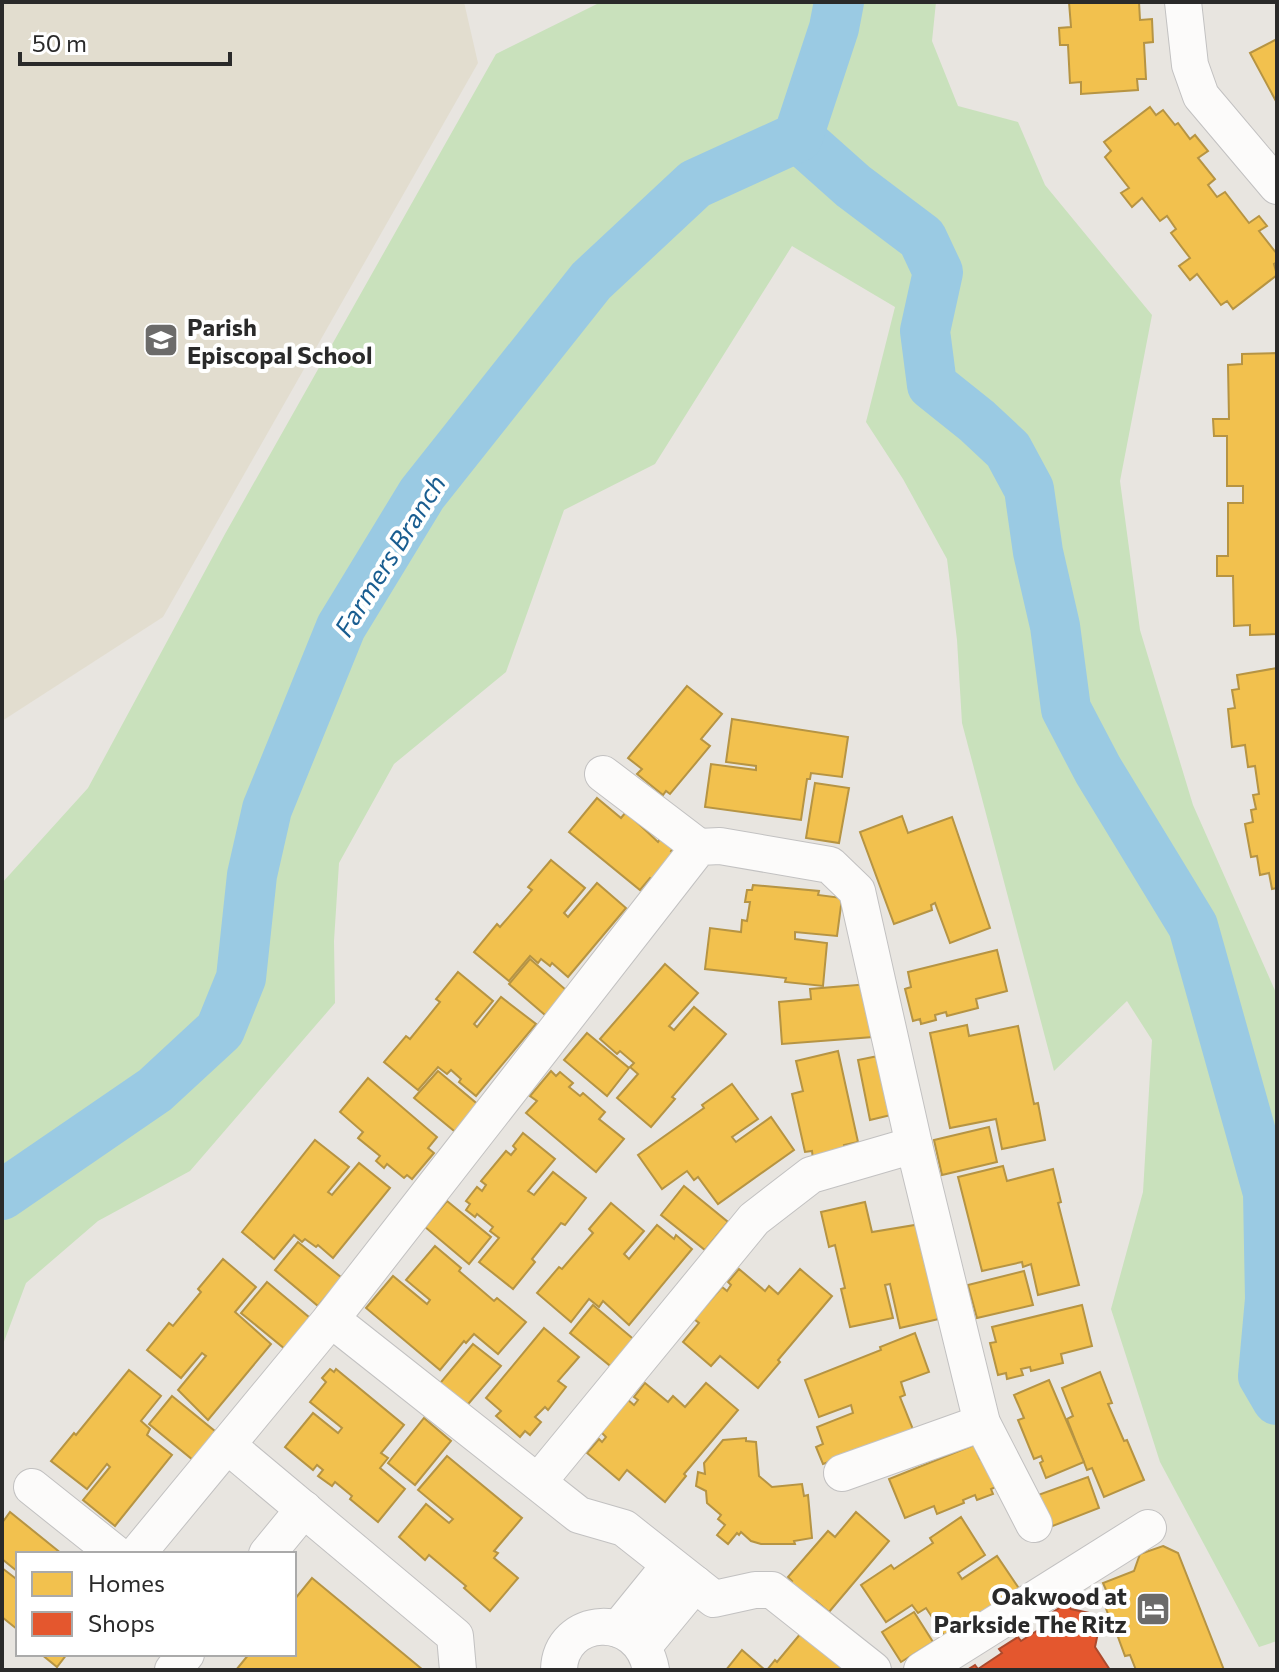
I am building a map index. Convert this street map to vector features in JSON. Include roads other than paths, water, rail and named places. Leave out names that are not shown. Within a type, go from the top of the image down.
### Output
[{"type":"street","points":[[1183,2],[1190,65],[1201,96],[1277,186]]},
{"type":"street","points":[[603,774],[699,847],[720,846],[830,865],[857,891],[914,1145],[982,1423],[1034,1524]]},
{"type":"street","points":[[139,1552],[331,1319],[699,847]]},
{"type":"street","points":[[538,1482],[754,1219],[811,1175],[914,1145]]},
{"type":"street","points":[[331,1319],[579,1515],[624,1528],[714,1599],[755,1590],[772,1590],[873,1670]]},
{"type":"street","points":[[842,1473],[982,1423]]},
{"type":"street","points":[[227,1445],[455,1636],[458,1670]]},
{"type":"street","points":[[32,1487],[113,1552]]},
{"type":"street","points":[[269,1552],[304,1509]]},
{"type":"street","points":[[922,1670],[1148,1528]]},
{"type":"street","points":[[559,1670],[565,1649],[575,1637],[589,1629],[604,1626],[637,1648],[682,1575]]},
{"type":"waterway","name":"Farmers Branch","points":[[2,1195],[155,1090],[220,1030],[241,978],[252,875],[267,809],[341,627],[422,494],[591,281],[695,184],[798,137],[834,28],[839,2]]},
{"type":"waterway","points":[[798,137],[853,186],[922,238],[938,272],[925,331],[932,385],[1008,450],[1029,489],[1038,552],[1055,626],[1066,709],[1098,770],[1193,926],[1268,1193],[1270,1299],[1263,1376],[1277,1400]]},
{"type":"place","name":"Parish Episcopal School","points":[[161,340]]},
{"type":"place","name":"Oakwood at Parkside The Ritz","points":[[1153,1609]]}]
